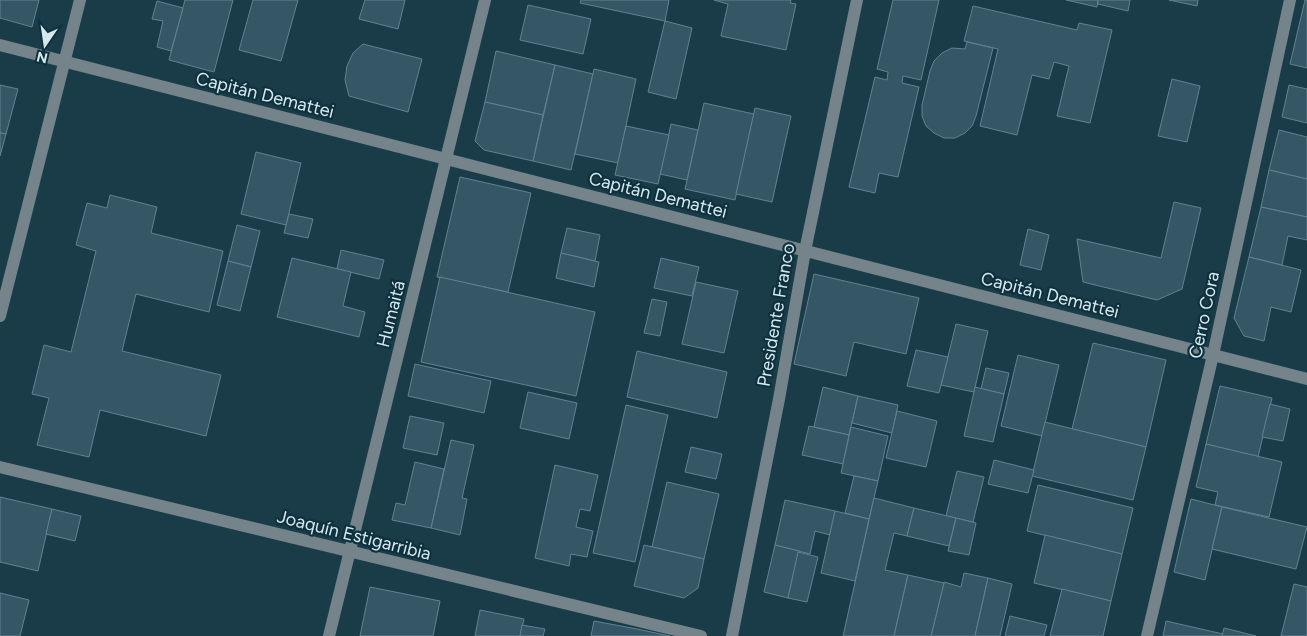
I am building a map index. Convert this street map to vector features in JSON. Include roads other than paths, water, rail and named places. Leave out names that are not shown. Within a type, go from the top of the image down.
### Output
[{"type":"street","points":[[0,316],[80,0]]},
{"type":"street","name":"Humaitá","points":[[329,636],[485,0]]},
{"type":"street","name":"Presidente Franco","points":[[732,636],[779,399],[805,251],[857,0]]},
{"type":"street","name":"Cerro Cora","points":[[1147,636],[1213,355],[1290,0]]},
{"type":"street","name":"Capitán Demattei","points":[[0,45],[1307,379]]},
{"type":"street","name":"Joaquín Estigarribia","points":[[0,467],[701,636]]}]
